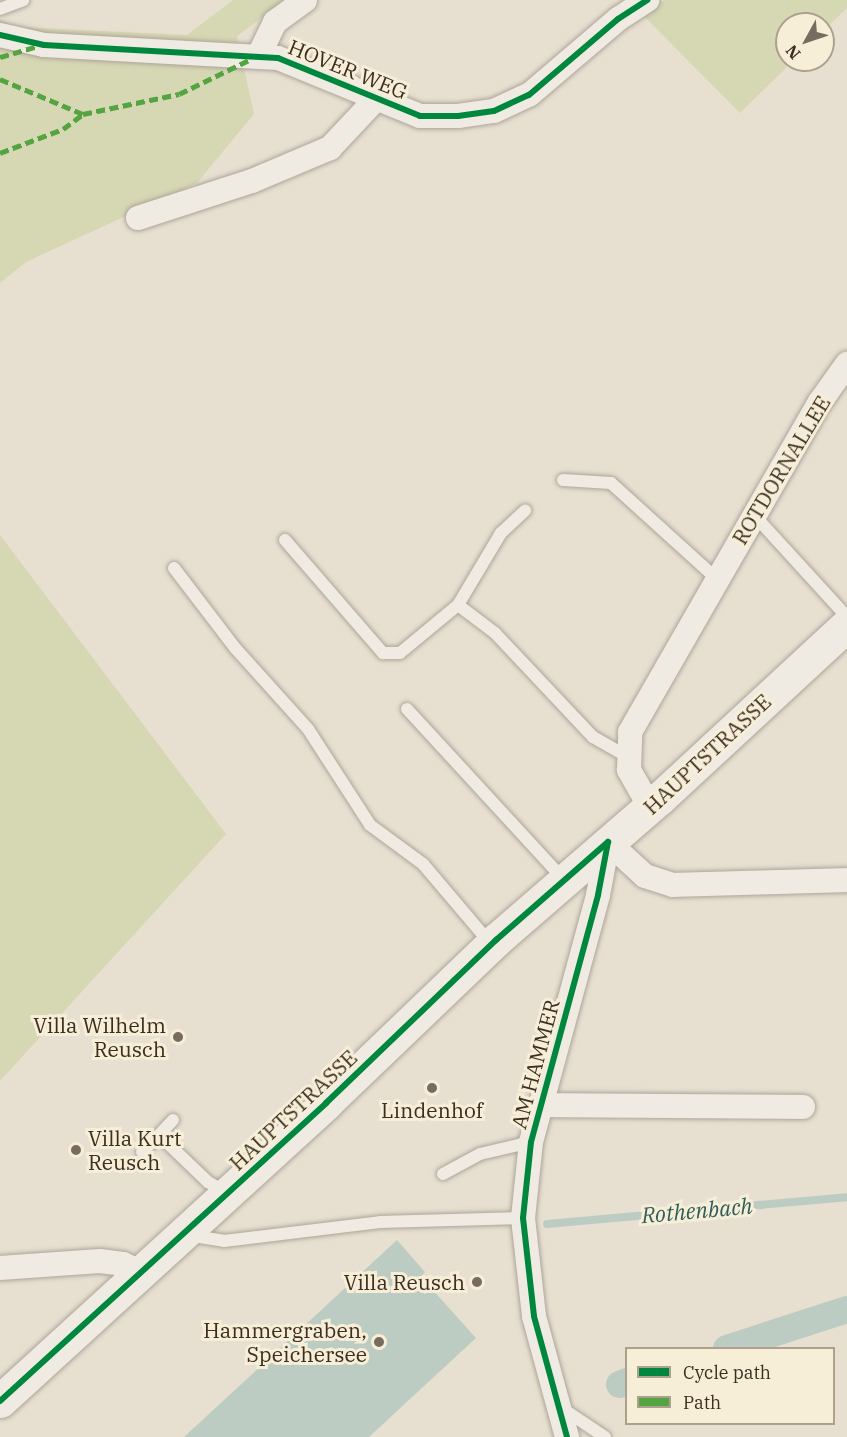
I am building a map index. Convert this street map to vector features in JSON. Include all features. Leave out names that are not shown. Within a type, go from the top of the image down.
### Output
[{"type":"main road","name":"HAUPTSTRASSE","points":[[0,1401],[228,1194],[492,945],[650,807],[847,625]]},
{"type":"street","name":"HOVER WEG","points":[[259,55],[275,22],[305,0]]},
{"type":"street","name":"HOVER WEG","points":[[0,35],[44,45],[259,55],[279,58],[375,100],[420,116],[458,116],[494,111],[530,95],[618,19],[647,0]]},
{"type":"street","name":"HOVER WEG","points":[[138,218],[252,181],[330,148],[375,100]]},
{"type":"street","name":"ROTDORNALLEE","points":[[650,807],[634,783],[628,757],[630,732],[820,402],[847,364]]},
{"type":"street","points":[[608,842],[645,876],[673,885],[847,880]]},
{"type":"street","name":"AM HAMMER","points":[[567,1437],[556,1404],[534,1316],[523,1218],[531,1142],[598,896],[608,842]]},
{"type":"street","name":"AM HAMMER","points":[[541,1105],[803,1107]]},
{"type":"street","points":[[0,1268],[100,1261],[123,1264],[142,1273]]},
{"type":"lane","points":[[0,9],[23,0]]},
{"type":"lane","points":[[563,480],[611,483],[717,579]]},
{"type":"lane","points":[[285,540],[383,652],[400,653],[459,605],[501,533],[525,511]]},
{"type":"lane","points":[[754,515],[847,617]]},
{"type":"lane","points":[[174,568],[236,649],[308,729],[370,825],[423,864],[492,945]]},
{"type":"lane","points":[[459,605],[495,633],[593,737],[628,757]]},
{"type":"lane","points":[[407,709],[564,880]]},
{"type":"lane","points":[[142,1152],[173,1120]]},
{"type":"lane","points":[[159,1135],[208,1182],[228,1194]]},
{"type":"lane","points":[[443,1174],[480,1154],[531,1142]]},
{"type":"lane","points":[[184,1234],[224,1241],[380,1222],[523,1218]]},
{"type":"lane","points":[[556,1404],[605,1437]]},
{"type":"green space","points":[[233,0],[286,0],[237,36],[254,114],[197,183],[26,262],[0,283],[0,19],[16,27],[187,35]]},
{"type":"green space","points":[[665,0],[847,0],[847,8],[835,20],[835,12],[775,12],[775,72],[782,72],[740,113],[643,15]]},
{"type":"green space","points":[[0,535],[226,834],[0,1081]]},
{"type":"shaded area","name":"Hammergraben, Speichersee","points":[[397,1240],[425,1272],[421,1277],[476,1338],[369,1437],[184,1437]]},
{"type":"waterway","name":"Rothenbach","points":[[547,1224],[847,1197]]},
{"type":"waterway","points":[[729,1347],[847,1309]]},
{"type":"waterway","points":[[619,1384],[625,1381]]},
{"type":"marked path","points":[[0,57],[38,46]]},
{"type":"marked path","points":[[0,79],[83,114],[179,94],[251,59]]},
{"type":"marked path","points":[[0,153],[63,129],[83,114]]},
{"type":"cycle path","points":[[0,35],[44,45],[278,58],[420,116],[458,116],[494,111],[529,95],[618,19],[647,0]]},
{"type":"cycle path","points":[[0,1401],[326,1103],[496,940],[608,842]]},
{"type":"cycle path","points":[[567,1437],[534,1316],[523,1218],[531,1142],[598,895],[608,842]]},
{"type":"place","name":"Villa Wilhelm Reusch","points":[[178,1037]]},
{"type":"place","name":"Lindenhof","points":[[432,1088]]},
{"type":"place","name":"Villa Kurt Reusch","points":[[76,1150]]},
{"type":"place","name":"Villa Reusch","points":[[477,1282]]},
{"type":"place","name":"Hammergraben, Speichersee","points":[[379,1342]]}]
